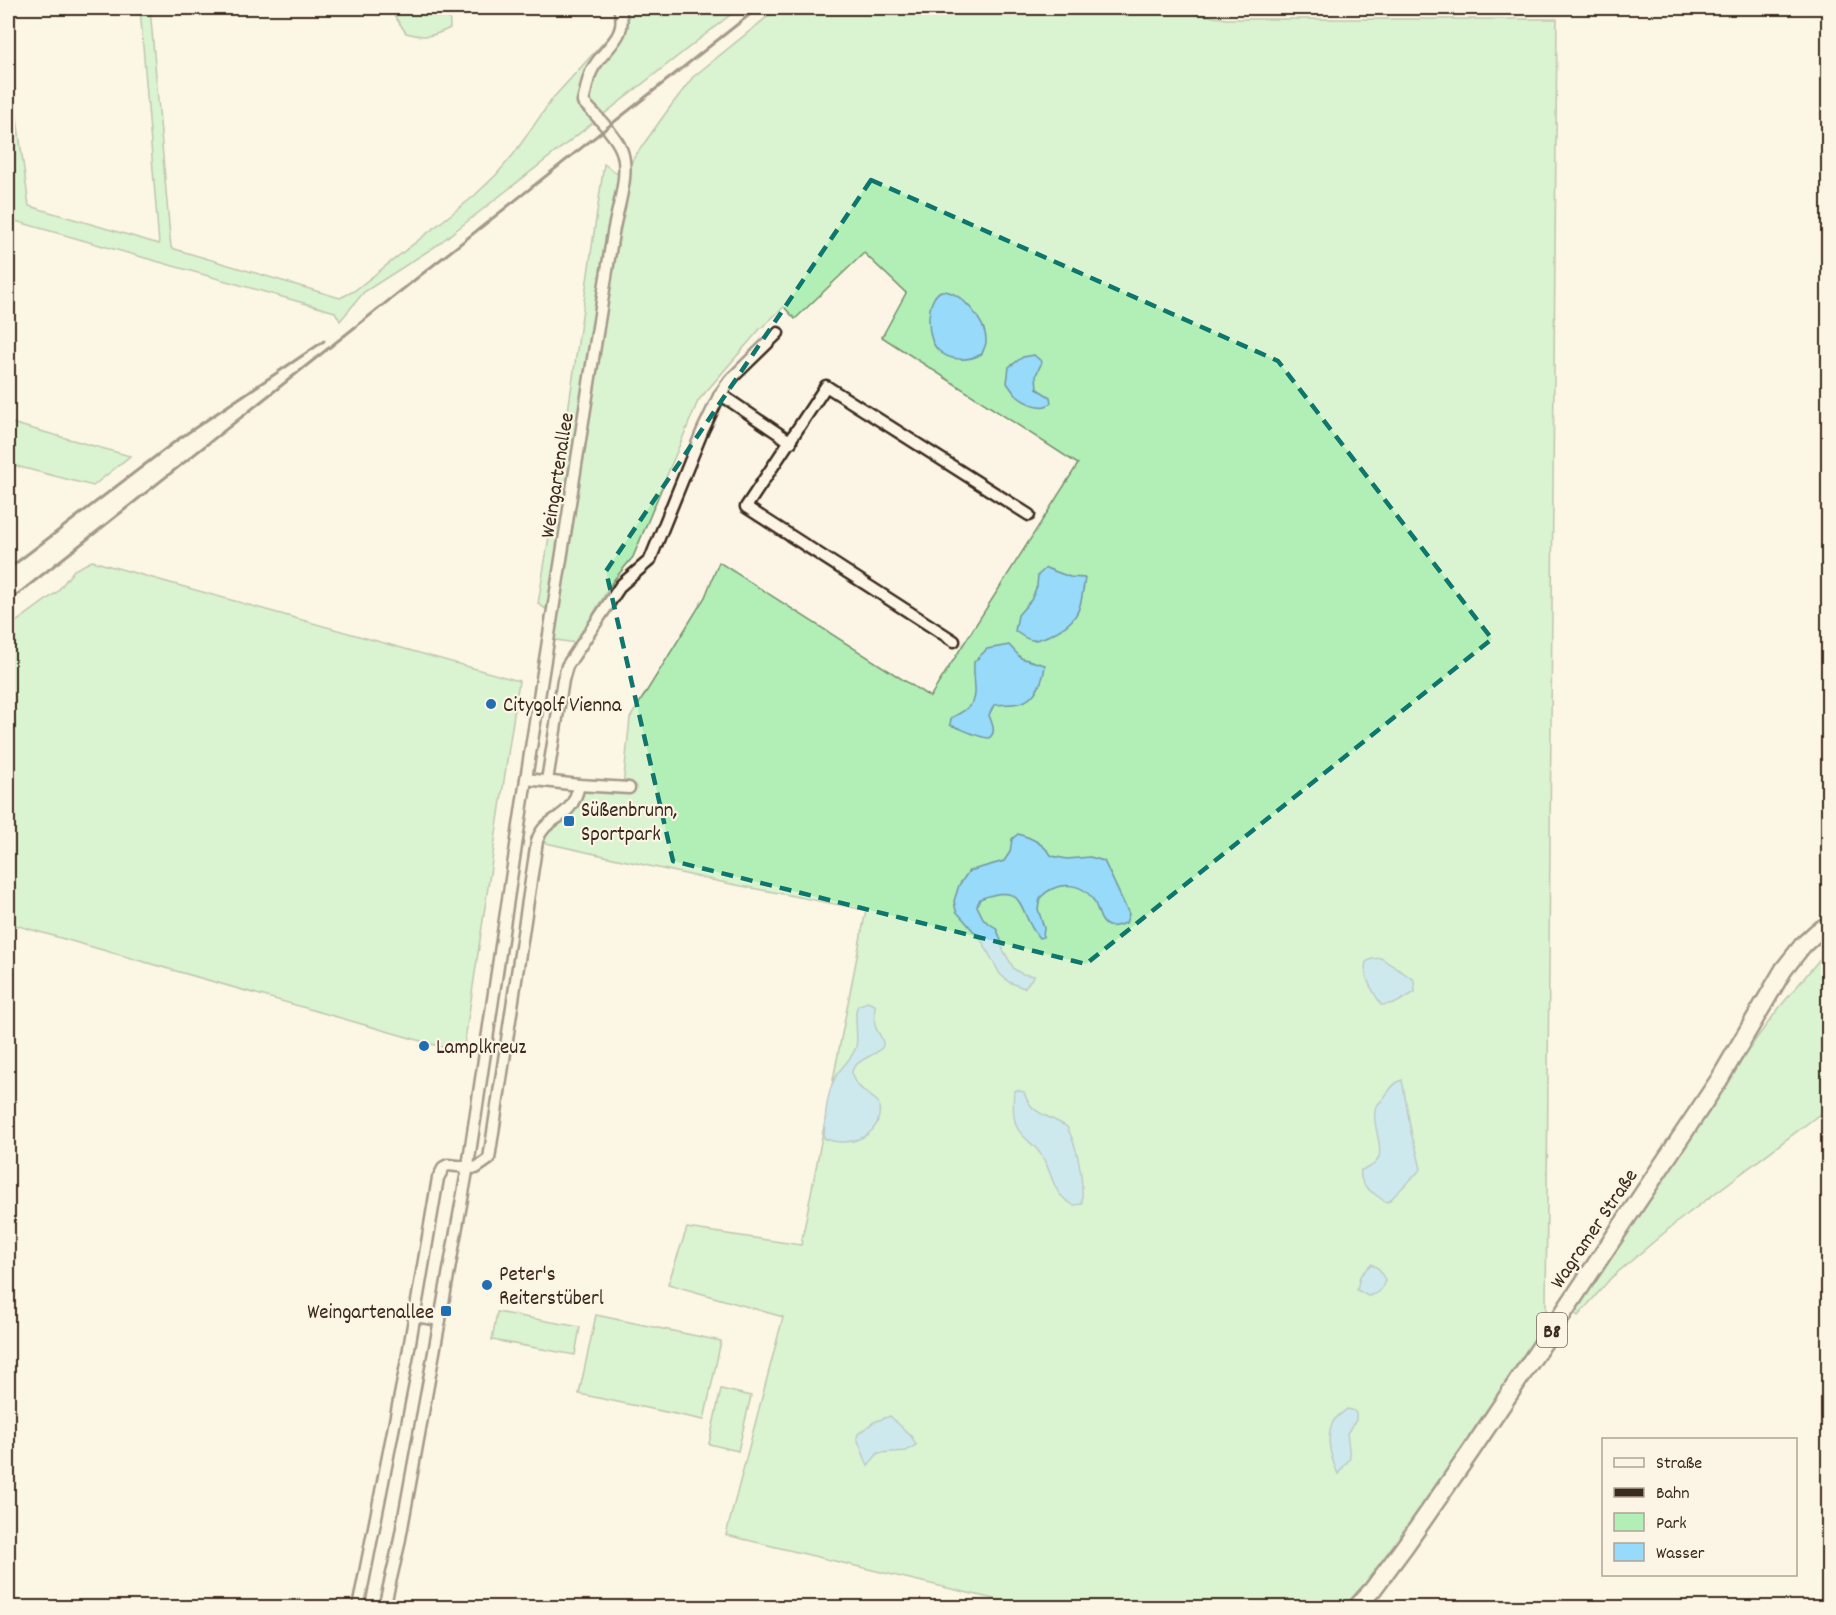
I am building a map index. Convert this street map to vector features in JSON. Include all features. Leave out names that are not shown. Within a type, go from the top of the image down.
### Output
[{"type":"main road","name":"Wagramer Straße","points":[[1356,1608],[1405,1546],[1464,1460],[1740,1047],[1784,969],[1803,945],[1828,925]]},
{"type":"main road","name":"Wagramer Straße","points":[[1740,1047],[1812,952],[1828,937]]},
{"type":"street","name":"Weingartenallee","points":[[384,1608],[399,1545],[468,1166],[526,779],[613,233],[624,177],[621,148],[602,121],[583,102],[592,70],[620,33],[622,20],[619,8]]},
{"type":"street","points":[[547,781],[562,680],[567,666],[621,585],[650,560],[702,432],[720,394],[730,380],[778,333]]},
{"type":"street","points":[[954,641],[746,507],[826,386],[1029,515]]},
{"type":"street","points":[[720,394],[791,442]]},
{"type":"street","points":[[526,779],[629,788]]},
{"type":"street","points":[[358,1608],[415,1316],[438,1178],[444,1167],[448,1165],[480,1167],[489,1159],[537,842],[545,825],[569,810],[575,802],[579,785]]},
{"type":"street","points":[[481,1073],[501,1077]]},
{"type":"street","points":[[415,1316],[440,1320]]},
{"type":"highlighted area","points":[[871,180],[1278,361],[1492,639],[1086,964],[673,861],[606,571]]},
{"type":"green space","points":[[140,8],[150,8],[171,248],[340,298],[354,291],[473,197],[496,175],[553,98],[612,33],[616,20],[614,8],[739,8],[436,246],[364,292],[340,321],[335,312],[8,219],[8,53],[29,206],[159,244]]},
{"type":"green space","points":[[392,8],[449,8],[450,28],[428,36],[406,33]]},
{"type":"green space","points":[[778,8],[1163,8],[1226,19],[1557,19],[1546,1313],[1551,1316],[1401,1543],[1351,1607],[1027,1607],[726,1535],[783,1317],[668,1284],[687,1228],[801,1245],[866,910],[721,882],[537,841],[565,815],[579,785],[623,787],[630,718],[705,597],[719,562],[930,697],[1078,464],[882,337],[906,293],[864,253],[795,319],[784,307],[760,329],[698,401],[633,557],[613,581],[576,643],[549,639],[624,177],[633,159],[693,77]]},
{"type":"green space","points":[[604,164],[619,175],[565,510],[555,501]]},
{"type":"green space","points":[[8,422],[130,456],[93,486],[8,464]]},
{"type":"green space","points":[[551,524],[564,526],[549,611],[538,604]]},
{"type":"green space","name":"Citygolf Vienna","points":[[92,561],[519,681],[463,1053],[8,923],[8,628],[57,592],[74,570]]},
{"type":"green space","points":[[1824,954],[1825,1083],[1828,1081],[1828,1108],[1677,1222],[1611,1278],[1578,1316],[1573,1312],[1756,1039]]},
{"type":"green space","points":[[497,1312],[580,1327],[575,1355],[492,1340]]},
{"type":"green space","points":[[596,1315],[721,1341],[704,1420],[579,1394]]},
{"type":"green space","points":[[721,1389],[751,1396],[738,1451],[709,1444]]},
{"type":"water","points":[[941,291],[948,292],[964,301],[977,316],[985,332],[986,340],[982,354],[966,359],[948,357],[934,345],[929,329],[930,310],[936,295]]},
{"type":"water","points":[[1034,355],[1042,362],[1036,375],[1037,389],[1050,397],[1051,403],[1048,405],[1033,405],[1024,401],[1007,383],[1009,367],[1023,357]]},
{"type":"water","points":[[1046,568],[1070,577],[1085,578],[1080,606],[1073,619],[1060,630],[1032,640],[1015,631],[1018,615],[1031,600],[1037,586],[1038,575]]},
{"type":"water","points":[[1009,645],[1021,658],[1045,665],[1038,688],[1025,701],[994,705],[989,715],[993,730],[989,738],[950,725],[951,718],[962,712],[973,701],[975,695],[974,662],[987,649]]},
{"type":"water","points":[[1018,834],[1037,842],[1052,856],[1067,859],[1090,857],[1104,861],[1129,914],[1126,923],[1108,926],[1099,915],[1089,894],[1075,887],[1060,886],[1040,898],[1038,909],[1044,928],[1043,937],[1039,938],[1014,896],[995,894],[980,899],[977,906],[984,920],[996,928],[1003,950],[1014,969],[1022,974],[1034,976],[1024,988],[1009,982],[1000,974],[982,941],[956,911],[954,901],[959,885],[969,871],[1004,861],[1010,852],[1012,839]]},
{"type":"water","points":[[1381,958],[1414,980],[1415,992],[1396,1003],[1381,1005],[1369,984],[1365,968],[1366,962]]},
{"type":"water","points":[[867,1002],[875,1005],[875,1026],[883,1045],[856,1065],[852,1070],[852,1076],[861,1089],[878,1102],[877,1123],[872,1131],[855,1140],[834,1141],[824,1138],[826,1108],[837,1074],[856,1047],[858,1006]]},
{"type":"water","points":[[1402,1080],[1412,1137],[1421,1169],[1388,1202],[1364,1184],[1361,1170],[1372,1166],[1380,1152],[1375,1123],[1377,1106],[1393,1086]]},
{"type":"water","points":[[1016,1090],[1024,1092],[1035,1110],[1067,1127],[1075,1146],[1079,1165],[1082,1204],[1074,1205],[1061,1195],[1040,1153],[1018,1129],[1013,1111]]},
{"type":"water","points":[[1371,1264],[1379,1269],[1385,1280],[1379,1291],[1368,1296],[1357,1290],[1360,1276]]},
{"type":"water","points":[[1347,1409],[1356,1413],[1356,1420],[1347,1433],[1350,1458],[1338,1474],[1331,1455],[1329,1435],[1334,1420]]},
{"type":"water","points":[[890,1416],[911,1436],[916,1445],[906,1451],[878,1453],[868,1466],[857,1438],[858,1434],[874,1422]]},
{"type":"railway","points":[[8,602],[758,8]]},
{"type":"railway","points":[[8,569],[177,440],[324,341]]},
{"type":"place","name":"Citygolf Vienna","points":[[491,704]]},
{"type":"place","name":"Süßenbrunn, Sportpark","points":[[569,821]]},
{"type":"place","name":"Lamplkreuz","points":[[424,1046]]},
{"type":"place","name":"Peter's Reiterstüberl","points":[[487,1285]]},
{"type":"place","name":"Weingartenallee","points":[[446,1311]]}]
